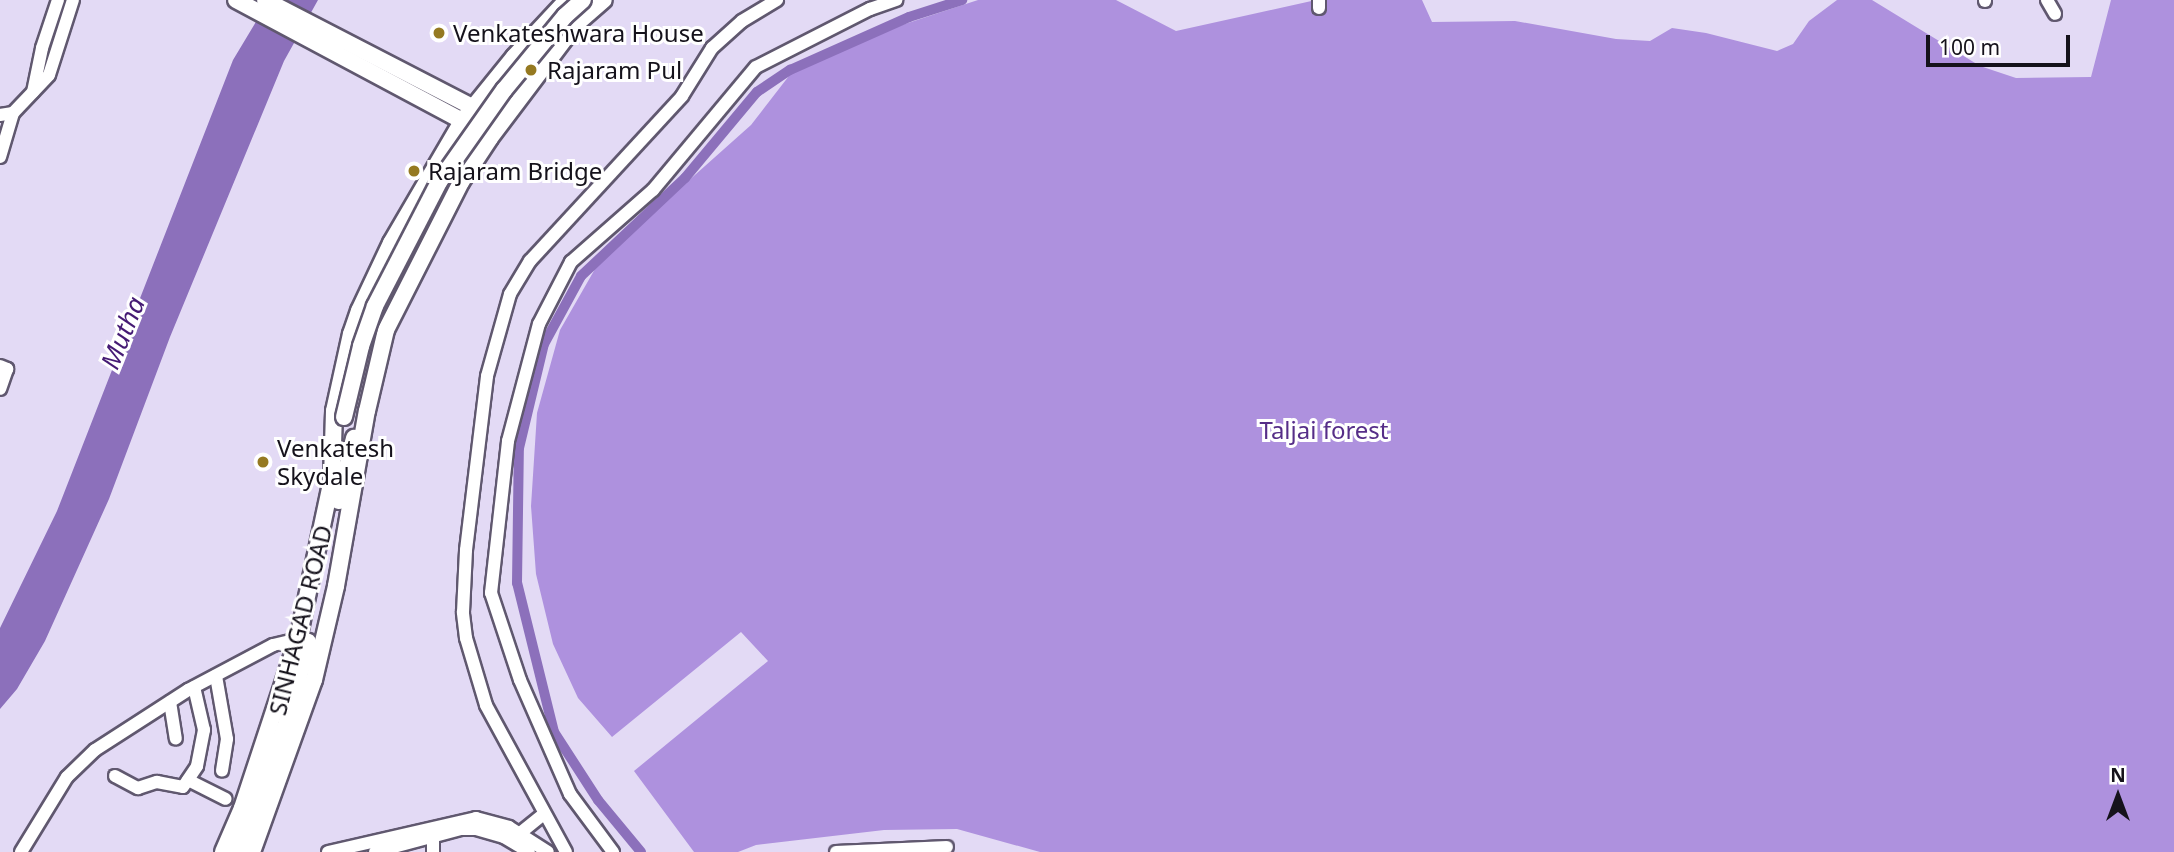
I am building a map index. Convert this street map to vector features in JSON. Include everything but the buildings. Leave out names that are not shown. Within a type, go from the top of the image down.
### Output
[{"type":"main road","points":[[236,0],[468,114],[502,123]]},
{"type":"main road","points":[[265,0],[394,76]]},
{"type":"main road","name":"SINHAGAD ROAD","points":[[223,852],[233,834],[298,639],[332,479],[334,411],[351,334],[391,243],[468,114],[567,0]]},
{"type":"main road","points":[[332,479],[361,346],[375,306],[439,182],[503,90],[565,16],[583,0]]},
{"type":"main road","name":"SINHAGAD ROAD","points":[[257,848],[314,680],[336,586],[367,411],[386,330],[461,182],[490,138],[575,25],[604,0]]},
{"type":"main road","points":[[468,114],[490,138]]},
{"type":"main road","points":[[236,852],[287,722],[347,460],[367,411]]},
{"type":"street","points":[[32,96],[45,38],[58,0]]},
{"type":"street","points":[[0,157],[7,114],[32,96],[49,75],[73,0]]},
{"type":"street","points":[[566,852],[486,705],[466,638],[463,612],[473,470],[487,376],[510,294],[530,261],[682,96],[712,48],[742,21],[777,0]]},
{"type":"street","points":[[613,852],[570,794],[520,680],[491,593],[508,441],[538,324],[571,262],[653,190],[756,67],[870,9],[896,0]]},
{"type":"street","points":[[2047,0],[2055,14]]},
{"type":"street","points":[[0,366],[7,369],[0,389]]},
{"type":"street","points":[[21,852],[67,777],[95,750],[194,687],[274,645],[298,639]]},
{"type":"street","points":[[216,676],[227,739],[222,771]]},
{"type":"street","points":[[115,776],[138,788],[158,782],[183,787],[197,766],[204,730],[194,687]]},
{"type":"street","points":[[170,702],[176,739]]},
{"type":"street","points":[[188,780],[226,799]]},
{"type":"street","points":[[519,834],[544,814]]},
{"type":"street","points":[[375,852],[476,818],[496,821],[548,852]]},
{"type":"street","points":[[328,852],[397,844],[461,829],[488,830],[528,852]]},
{"type":"street","points":[[233,834],[236,852]]},
{"type":"street","points":[[433,837],[433,852]]},
{"type":"street","points":[[836,852],[947,846]]},
{"type":"green space","name":"Taljai forest","points":[[978,0],[1116,0],[1176,31],[1316,0],[1422,0],[1432,22],[1515,21],[1616,39],[1650,41],[1672,28],[1706,33],[1777,51],[1793,44],[1809,21],[1837,0],[1872,0],[1980,66],[2016,78],[2091,77],[2111,0],[2174,0],[2174,852],[1040,852],[957,829],[884,830],[756,845],[738,852],[694,852],[634,771],[768,661],[741,632],[612,737],[578,698],[553,644],[536,574],[531,506],[537,413],[560,330],[595,269],[641,223],[751,125],[792,72],[844,44]]},
{"type":"shaded area","points":[[269,0],[318,0],[284,61],[170,337],[109,499],[45,641],[17,689],[0,709],[0,628],[57,511],[233,60]]},
{"type":"waterway","points":[[641,852],[598,800],[554,732],[517,583],[519,448],[544,344],[581,276],[685,178],[757,92],[790,70],[909,17],[962,0]]},
{"type":"place","name":"Venkateshwara House","points":[[439,33]]},
{"type":"place","name":"Rajaram Pul","points":[[531,70]]},
{"type":"place","name":"Rajaram Bridge","points":[[414,171]]},
{"type":"place","name":"Venkatesh Skydale","points":[[263,462]]},
{"type":"water label","name":"Mutha","points":[[123,333]]}]
